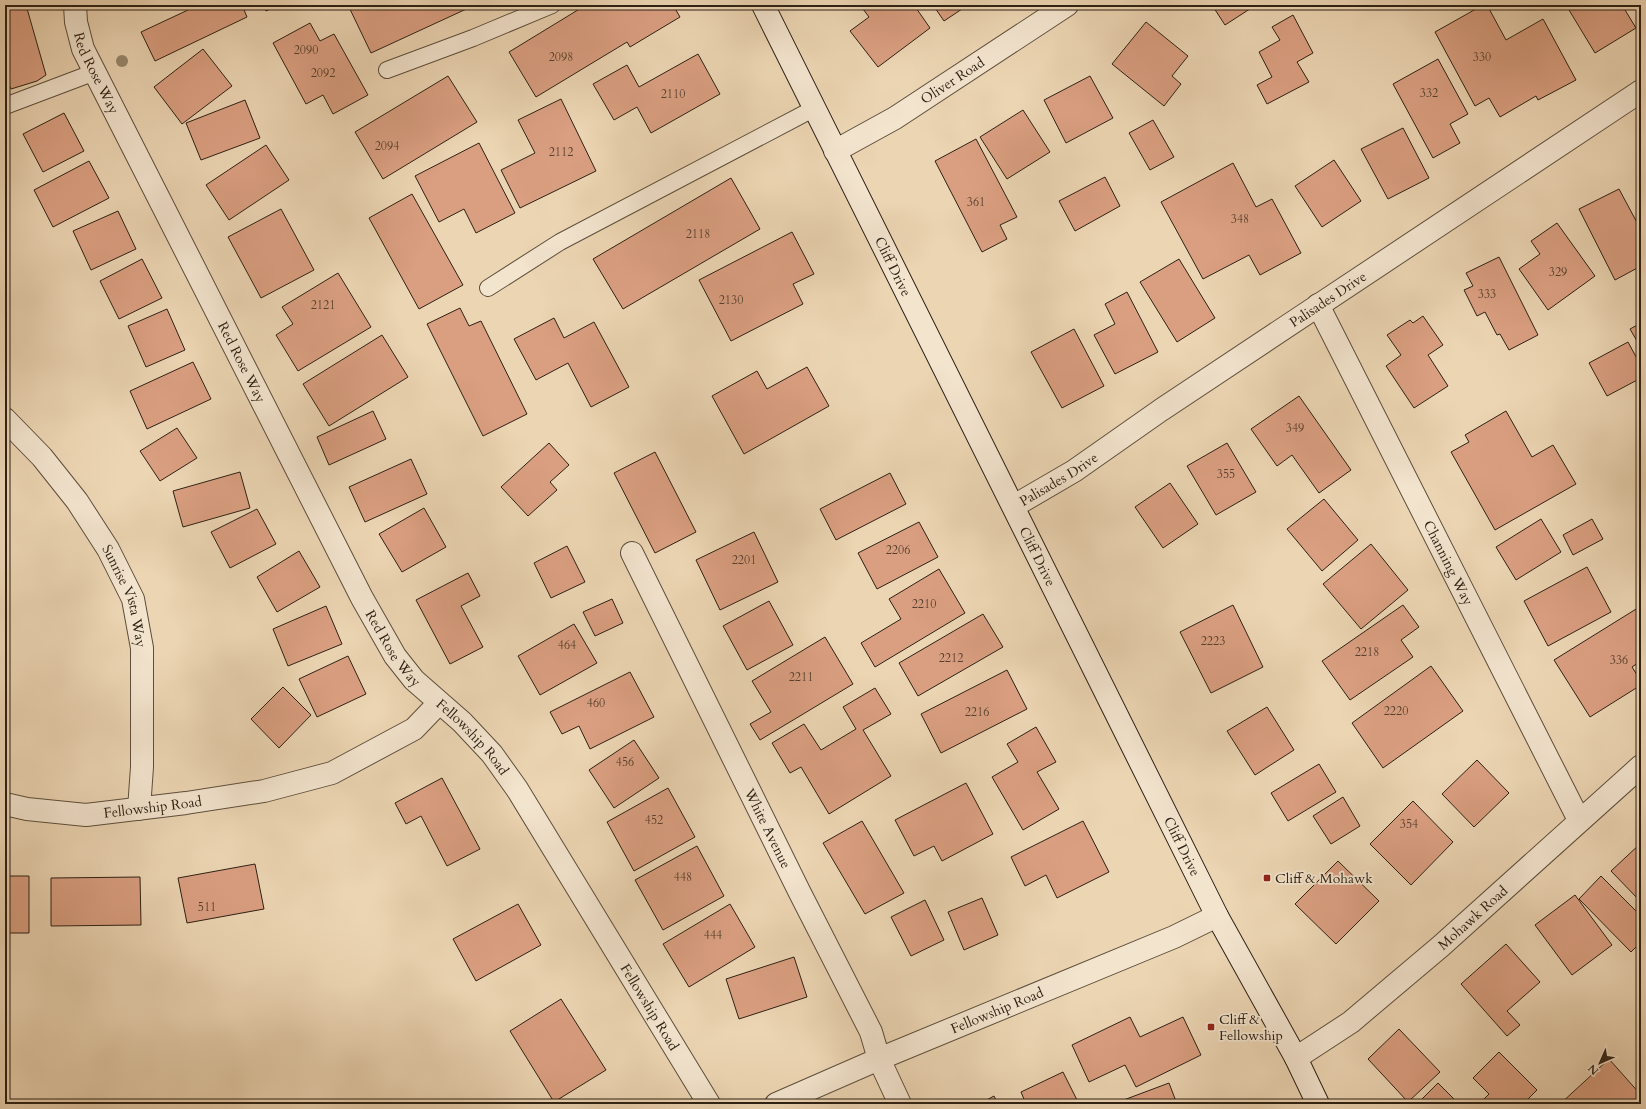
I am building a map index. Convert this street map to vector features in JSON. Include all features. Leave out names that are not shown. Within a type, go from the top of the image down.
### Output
[{"type":"street","name":"Red Rose Way","points":[[75,5],[76,22],[83,49],[362,598],[395,656],[414,680],[439,703]]},
{"type":"street","name":"Cliff Drive","points":[[764,5],[835,151],[1014,506],[1217,916],[1296,1058],[1318,1104]]},
{"type":"street","name":"Oliver Road","points":[[835,151],[895,118],[1067,5]]},
{"type":"street","name":"Palisades Drive","points":[[1014,506],[1074,471],[1161,410],[1318,305],[1641,92]]},
{"type":"street","name":"Channing Way","points":[[1318,305],[1579,820]]},
{"type":"street","name":"Sunrise Vista Way","points":[[5,420],[42,457],[77,501],[108,549],[133,599],[142,648],[142,767],[139,809]]},
{"type":"street","name":"White Avenue","points":[[632,553],[800,893],[871,1032],[879,1059],[900,1104]]},
{"type":"street","name":"Fellowship Road","points":[[5,804],[27,809],[86,815],[264,791],[332,773],[414,729],[439,703],[462,722],[492,754],[517,789],[708,1104]]},
{"type":"street","name":"Mohawk Road","points":[[1296,1058],[1351,1022],[1441,946],[1579,820],[1641,766]]},
{"type":"street","name":"Fellowship Road","points":[[776,1104],[879,1059],[1174,937],[1217,916]]},
{"type":"lane","points":[[387,70],[473,38],[552,5]]},
{"type":"lane","points":[[5,106],[95,72]]},
{"type":"lane","points":[[488,288],[560,242],[815,108]]},
{"type":"building","points":[[5,5],[26,5],[46,75],[37,81],[11,89],[5,77]]},
{"type":"building","points":[[185,5],[242,5],[247,17],[155,61],[141,32],[188,10]]},
{"type":"building","points":[[263,5],[279,5],[266,11]]},
{"type":"building","points":[[348,5],[475,5],[371,53]]},
{"type":"building","points":[[586,5],[673,5],[680,17],[630,47],[627,42],[536,97],[509,52]]},
{"type":"building","points":[[860,5],[914,5],[930,28],[878,67],[850,31],[869,17]]},
{"type":"building","points":[[933,5],[968,5],[944,21]]},
{"type":"building","points":[[1212,5],[1256,5],[1225,25]]},
{"type":"building","points":[[1483,5],[1487,5],[1506,40],[1543,19],[1576,80],[1538,100],[1536,96],[1500,117],[1489,98],[1475,106],[1435,32]]},
{"type":"building","points":[[1566,5],[1622,5],[1636,28],[1595,53]]},
{"type":"building","points":[[1293,15],[1313,53],[1297,62],[1309,82],[1267,104],[1257,85],[1272,77],[1259,52],[1280,40],[1272,27]]},
{"type":"building","points":[[1146,22],[1188,56],[1172,76],[1181,84],[1164,106],[1112,64]]},
{"type":"building","points":[[310,23],[320,41],[334,34],[368,95],[333,114],[323,95],[306,104],[273,43]]},
{"type":"building","points":[[203,49],[232,86],[182,124],[154,87]]},
{"type":"building","points":[[698,54],[720,94],[651,133],[637,107],[614,120],[593,84],[627,65],[639,87]]},
{"type":"building","points":[[1438,59],[1468,114],[1450,124],[1460,143],[1433,158],[1393,84]]},
{"type":"building","points":[[448,76],[477,122],[383,179],[355,132]]},
{"type":"building","points":[[1090,76],[1113,118],[1066,143],[1044,100]]},
{"type":"building","points":[[561,99],[596,171],[520,208],[501,170],[535,153],[518,120]]},
{"type":"building","points":[[245,100],[260,138],[201,160],[186,123]]},
{"type":"building","points":[[1023,110],[1050,152],[1007,179],[980,137]]},
{"type":"building","points":[[64,113],[84,151],[43,172],[23,134]]},
{"type":"building","points":[[1153,120],[1174,157],[1150,170],[1129,133]]},
{"type":"building","points":[[1403,128],[1429,178],[1388,199],[1361,149]]},
{"type":"building","points":[[976,139],[1017,217],[1000,225],[1007,239],[982,252],[935,161]]},
{"type":"building","points":[[479,143],[515,213],[476,233],[464,209],[439,222],[415,176]]},
{"type":"building","points":[[266,145],[289,180],[229,220],[206,185]]},
{"type":"building","points":[[1334,160],[1361,201],[1322,227],[1295,186]]},
{"type":"building","points":[[89,161],[109,198],[53,227],[34,190]]},
{"type":"building","points":[[1233,163],[1256,207],[1272,199],[1301,253],[1260,275],[1249,255],[1203,279],[1161,202]]},
{"type":"building","points":[[1105,177],[1120,206],[1075,231],[1059,201]]},
{"type":"building","points":[[731,178],[760,229],[623,309],[593,259]]},
{"type":"building","points":[[1619,189],[1641,230],[1641,266],[1615,280],[1579,209]]},
{"type":"building","points":[[412,194],[463,285],[419,309],[369,218]]},
{"type":"building","points":[[281,209],[314,270],[261,298],[228,237]]},
{"type":"building","points":[[118,211],[136,249],[91,270],[73,231]]},
{"type":"building","points":[[1557,223],[1595,276],[1548,310],[1519,269],[1540,254],[1531,241]]},
{"type":"building","points":[[792,232],[814,274],[793,284],[803,304],[731,341],[699,280]]},
{"type":"building","points":[[1499,257],[1538,335],[1509,350],[1500,334],[1497,335],[1485,312],[1477,316],[1464,290],[1473,286],[1466,273]]},
{"type":"building","points":[[142,259],[162,298],[119,319],[100,281]]},
{"type":"building","points":[[1179,259],[1215,318],[1177,342],[1140,282]]},
{"type":"building","points":[[338,273],[371,327],[298,371],[276,335],[293,324],[282,307]]},
{"type":"building","points":[[1127,292],[1158,352],[1115,374],[1094,335],[1115,324],[1105,304]]},
{"type":"building","points":[[460,308],[469,326],[481,321],[527,414],[483,436],[427,324]]},
{"type":"building","points":[[167,309],[185,350],[146,367],[128,326]]},
{"type":"building","points":[[1423,316],[1443,345],[1428,355],[1448,386],[1414,408],[1386,366],[1401,355],[1387,335],[1410,320],[1413,323]]},
{"type":"building","points":[[554,318],[564,338],[594,322],[629,387],[591,407],[568,363],[536,380],[514,339]]},
{"type":"building","points":[[1641,323],[1641,348],[1630,329]]},
{"type":"building","points":[[1074,329],[1104,386],[1062,408],[1031,352]]},
{"type":"building","points":[[382,335],[408,377],[329,426],[303,384]]},
{"type":"building","points":[[1628,342],[1641,366],[1641,378],[1607,396],[1589,363]]},
{"type":"building","points":[[193,362],[211,399],[147,429],[130,391]]},
{"type":"building","points":[[807,367],[829,406],[744,454],[712,396],[757,371],[767,389]]},
{"type":"building","points":[[1299,396],[1351,470],[1319,493],[1292,455],[1277,466],[1251,429]]},
{"type":"building","points":[[373,411],[386,439],[329,465],[317,437]]},
{"type":"building","points":[[1506,411],[1532,457],[1553,445],[1576,484],[1495,530],[1451,452],[1469,442],[1465,435]]},
{"type":"building","points":[[177,428],[197,458],[160,481],[140,451]]},
{"type":"building","points":[[549,443],[569,465],[550,482],[557,490],[528,516],[501,487]]},
{"type":"building","points":[[1227,443],[1256,492],[1216,515],[1187,466]]},
{"type":"building","points":[[655,452],[696,532],[655,553],[614,473]]},
{"type":"building","points":[[411,459],[427,494],[365,522],[349,487]]},
{"type":"building","points":[[240,472],[250,508],[183,527],[173,491]]},
{"type":"building","points":[[890,473],[906,504],[836,540],[820,509]]},
{"type":"building","points":[[1170,483],[1198,524],[1163,548],[1135,507]]},
{"type":"building","points":[[1324,499],[1358,540],[1322,571],[1287,529]]},
{"type":"building","points":[[424,508],[446,547],[402,572],[379,534]]},
{"type":"building","points":[[257,509],[276,544],[230,568],[211,532]]},
{"type":"building","points":[[1541,519],[1561,552],[1516,580],[1496,547]]},
{"type":"building","points":[[1592,519],[1603,539],[1573,555],[1563,535]]},
{"type":"building","points":[[919,522],[938,557],[877,589],[858,553]]},
{"type":"building","points":[[754,532],[778,582],[720,610],[696,560]]},
{"type":"building","points":[[1371,544],[1408,590],[1361,629],[1323,584]]},
{"type":"building","points":[[567,546],[585,582],[551,598],[534,563]]},
{"type":"building","points":[[299,551],[320,587],[277,612],[257,577]]},
{"type":"building","points":[[1587,567],[1611,612],[1548,646],[1524,601]]},
{"type":"building","points":[[939,569],[965,613],[875,667],[861,643],[901,619],[889,599]]},
{"type":"building","points":[[468,573],[480,596],[461,606],[483,647],[450,664],[416,600]]},
{"type":"building","points":[[612,599],[623,623],[595,636],[583,612]]},
{"type":"building","points":[[769,601],[793,645],[747,670],[723,626]]},
{"type":"building","points":[[1233,605],[1263,667],[1211,693],[1180,632]]},
{"type":"building","points":[[1403,605],[1419,627],[1401,640],[1413,657],[1350,700],[1322,661]]},
{"type":"building","points":[[326,606],[342,644],[288,666],[273,629]]},
{"type":"building","points":[[1641,606],[1641,661],[1632,667],[1641,681],[1641,685],[1590,717],[1554,660]]},
{"type":"building","points":[[983,614],[1003,647],[918,696],[899,663]]},
{"type":"building","points":[[574,624],[597,663],[540,695],[518,656]]},
{"type":"building","points":[[825,637],[853,684],[760,740],[750,724],[771,712],[752,681]]},
{"type":"building","points":[[348,656],[366,694],[317,717],[299,679]]},
{"type":"building","points":[[1431,666],[1463,711],[1383,768],[1352,723]]},
{"type":"building","points":[[1007,670],[1027,709],[941,753],[921,714]]},
{"type":"building","points":[[630,672],[654,717],[590,749],[579,726],[562,734],[550,712]]},
{"type":"building","points":[[283,687],[311,715],[279,748],[251,719]]},
{"type":"building","points":[[875,688],[891,714],[863,730],[891,776],[829,814],[801,767],[790,773],[772,743],[804,724],[821,750],[856,729],[843,707]]},
{"type":"building","points":[[1267,707],[1294,750],[1255,775],[1227,731]]},
{"type":"building","points":[[1036,727],[1056,762],[1037,772],[1059,809],[1023,830],[992,777],[1018,762],[1007,744]]},
{"type":"building","points":[[634,740],[659,778],[614,808],[589,770]]},
{"type":"building","points":[[1477,760],[1509,793],[1474,827],[1442,794]]},
{"type":"building","points":[[1319,764],[1336,792],[1288,821],[1271,793]]},
{"type":"building","points":[[442,778],[480,849],[447,866],[421,816],[406,824],[395,803]]},
{"type":"building","points":[[966,783],[993,834],[942,861],[934,846],[914,856],[895,820]]},
{"type":"building","points":[[668,788],[695,837],[634,871],[607,822]]},
{"type":"building","points":[[1343,797],[1360,826],[1331,844],[1313,816]]},
{"type":"building","points":[[1413,801],[1453,842],[1411,885],[1370,844]]},
{"type":"building","points":[[862,821],[904,893],[865,914],[823,843]]},
{"type":"building","points":[[1083,821],[1109,872],[1057,898],[1046,875],[1025,886],[1011,857]]},
{"type":"building","points":[[1641,843],[1641,902],[1611,871]]},
{"type":"building","points":[[697,846],[724,896],[663,930],[635,880]]},
{"type":"building","points":[[1338,861],[1379,901],[1336,944],[1295,904]]},
{"type":"building","points":[[255,864],[264,909],[187,923],[178,878]]},
{"type":"building","points":[[5,876],[29,876],[29,933],[5,933]]},
{"type":"building","points":[[1601,876],[1641,916],[1641,942],[1631,952],[1579,899]]},
{"type":"building","points":[[140,877],[141,925],[51,926],[51,878]]},
{"type":"building","points":[[1575,895],[1612,945],[1572,975],[1535,925]]},
{"type":"building","points":[[982,898],[998,935],[964,950],[948,912]]},
{"type":"building","points":[[925,900],[944,940],[911,956],[891,917]]},
{"type":"building","points":[[518,904],[541,945],[476,981],[453,939]]},
{"type":"building","points":[[730,904],[755,947],[689,987],[663,944]]},
{"type":"building","points":[[1506,944],[1540,982],[1507,1011],[1520,1025],[1507,1036],[1461,984]]},
{"type":"building","points":[[794,957],[807,997],[739,1019],[726,979]]},
{"type":"building","points":[[561,999],[606,1070],[554,1102],[510,1031]]},
{"type":"building","points":[[1130,1017],[1140,1037],[1183,1017],[1201,1055],[1136,1087],[1125,1065],[1089,1082],[1072,1045]]},
{"type":"building","points":[[1399,1029],[1440,1072],[1408,1102],[1368,1059]]},
{"type":"building","points":[[1499,1052],[1537,1090],[1523,1104],[1479,1104],[1489,1094],[1473,1078]]},
{"type":"building","points":[[1609,1059],[1641,1095],[1641,1104],[1560,1104]]},
{"type":"building","points":[[1063,1072],[1079,1104],[1026,1104],[1021,1092]]},
{"type":"building","points":[[1169,1083],[1177,1104],[1113,1104]]},
{"type":"building","points":[[1438,1083],[1459,1104],[1417,1104]]},
{"type":"building","points":[[994,1096],[998,1104],[979,1104]]},
{"type":"place","name":"Cliff & Mohawk","points":[[1267,878]]},
{"type":"place","name":"Cliff & Fellowship","points":[[1211,1027]]}]
